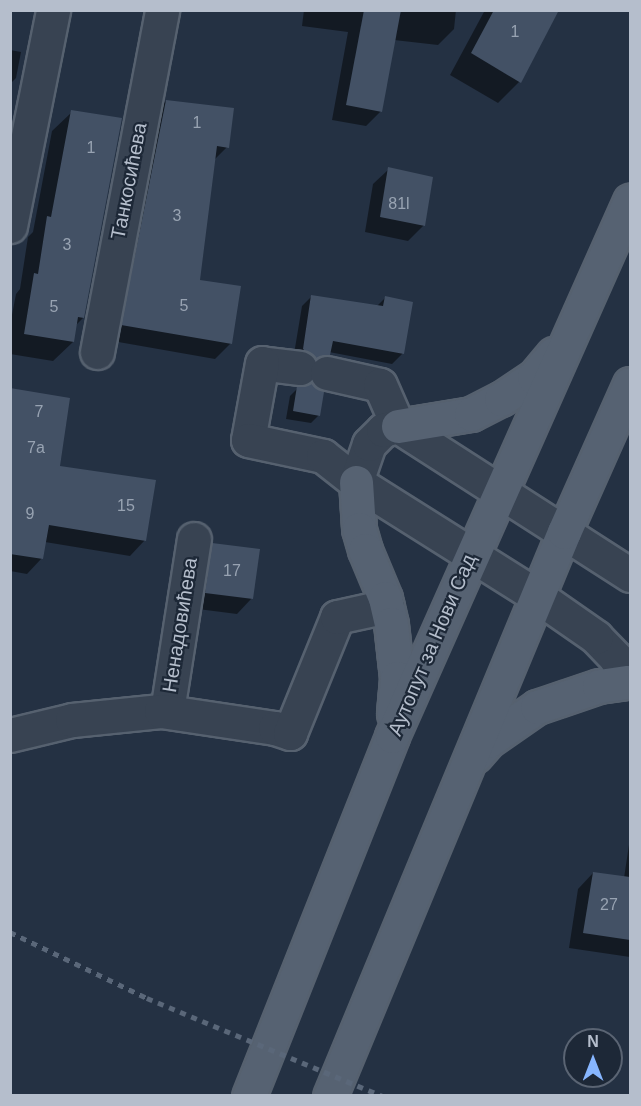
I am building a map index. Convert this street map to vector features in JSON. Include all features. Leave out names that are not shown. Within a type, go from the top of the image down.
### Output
[{"type":"main road","name":"Аутопут за Нови Сад","points":[[249,1095],[392,736],[498,492],[630,201]]},
{"type":"main road","points":[[398,426],[471,414],[501,399],[534,376],[567,339]]},
{"type":"main road","points":[[330,1095],[564,532],[630,384]]},
{"type":"main road","points":[[356,482],[359,529],[387,606],[397,678],[392,736]]},
{"type":"main road","points":[[466,766],[488,741],[537,707],[599,686],[630,680]]},
{"type":"street","points":[[10,226],[53,10]]},
{"type":"street","name":"Танкосићева","points":[[97,352],[162,10]]},
{"type":"street","points":[[630,575],[398,426],[380,385],[262,363],[249,440],[322,456],[356,482],[470,556],[537,596],[596,637],[616,658],[630,680]]},
{"type":"street","points":[[356,482],[369,444],[383,430],[398,426]]},
{"type":"street","name":"Ненадовићева","points":[[167,711],[194,539]]},
{"type":"street","name":"Ненадовићева","points":[[10,735],[72,720],[167,711],[275,728],[290,733],[337,617],[387,606]]},
{"type":"building","points":[[364,10],[401,10],[382,112],[346,105]]},
{"type":"building","points":[[494,10],[559,10],[521,83],[471,53]]},
{"type":"building","points":[[166,100],[234,108],[229,148],[217,146],[200,280],[241,286],[232,344],[121,325]]},
{"type":"building","points":[[71,110],[122,118],[84,318],[78,317],[74,342],[24,334],[34,273],[38,274],[47,216],[51,217]]},
{"type":"building","points":[[388,167],[433,177],[425,226],[380,217]]},
{"type":"building","points":[[311,295],[383,306],[385,296],[413,302],[404,354],[333,341],[330,355],[316,359],[303,349]]},
{"type":"building","points":[[311,382],[324,392],[320,416],[293,411],[297,386]]},
{"type":"building","points":[[10,388],[70,398],[60,466],[156,480],[146,541],[49,525],[43,559],[10,554]]},
{"type":"building","points":[[212,543],[260,549],[253,599],[205,593]]},
{"type":"building","points":[[593,872],[630,877],[630,940],[583,933]]},
{"type":"railway","points":[[10,932],[147,998],[383,1096]]}]
